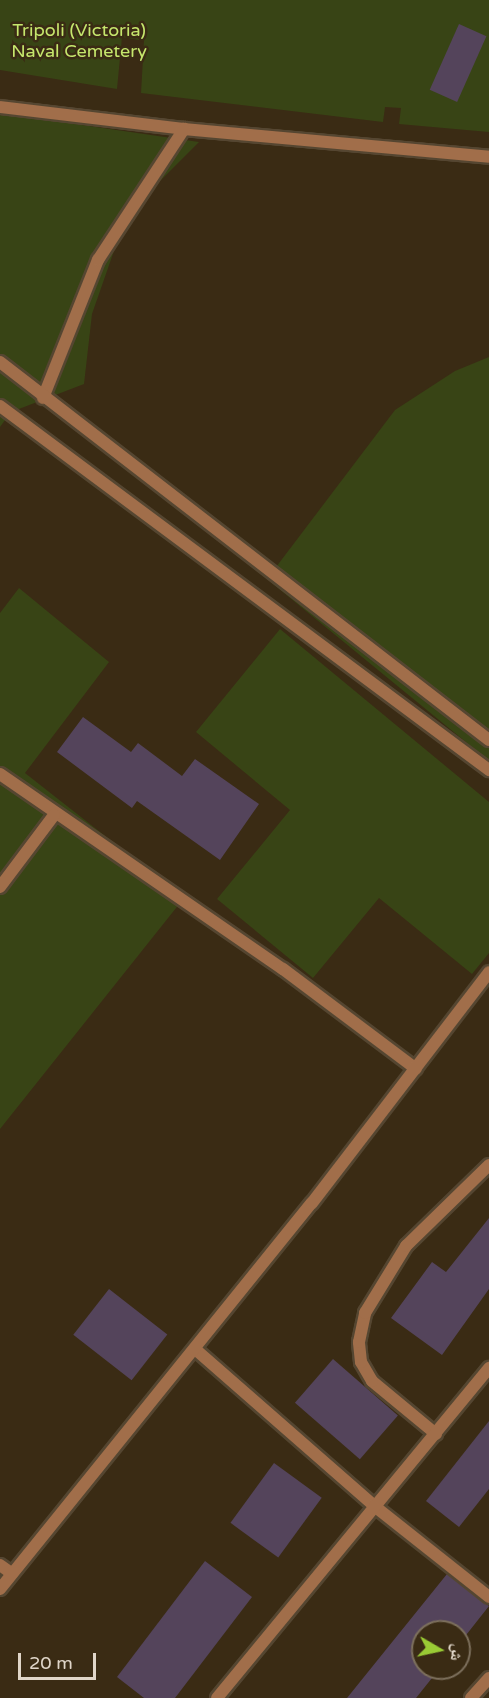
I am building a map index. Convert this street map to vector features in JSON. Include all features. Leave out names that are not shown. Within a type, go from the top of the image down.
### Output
[{"type":"street","points":[[0,107],[184,129],[489,157]]},
{"type":"street","points":[[44,398],[98,260],[184,129]]},
{"type":"street","points":[[0,362],[489,740]]},
{"type":"street","points":[[0,406],[489,770]]},
{"type":"street","points":[[0,774],[54,815],[283,969],[416,1069]]},
{"type":"street","points":[[0,887],[54,815]]},
{"type":"street","points":[[0,1589],[195,1348],[416,1069],[489,972]]},
{"type":"street","points":[[436,1434],[372,1381],[361,1362],[359,1342],[365,1313],[406,1246],[489,1166]]},
{"type":"street","points":[[195,1348],[373,1505],[489,1597]]},
{"type":"street","points":[[217,1698],[373,1505],[436,1434],[489,1368]]},
{"type":"street","points":[[0,1565],[11,1573]]},
{"type":"street","points":[[471,1698],[489,1678]]},
{"type":"green space","name":"Tripoli (Victoria) Naval Cemetery","points":[[0,0],[489,0],[489,132],[399,124],[401,108],[385,107],[383,122],[141,93],[144,41],[122,37],[117,89],[0,70]]},
{"type":"green space","points":[[0,113],[199,142],[151,190],[115,248],[92,314],[84,384],[11,412],[0,427]]},
{"type":"green space","points":[[489,357],[489,761],[267,579],[395,410],[455,371]]},
{"type":"green space","points":[[19,588],[109,662],[25,773],[184,898],[0,1129],[0,613]]},
{"type":"green space","points":[[280,629],[489,802],[489,953],[472,974],[379,898],[313,978],[217,899],[290,810],[196,732]]},
{"type":"building","points":[[459,24],[486,36],[457,102],[430,90]]},
{"type":"building","points":[[83,717],[131,752],[138,743],[182,776],[195,759],[259,804],[220,860],[137,801],[132,808],[57,752]]},
{"type":"building","points":[[489,1218],[489,1289],[442,1355],[391,1318],[432,1262],[446,1272]]},
{"type":"building","points":[[109,1289],[167,1335],[132,1380],[73,1335]]},
{"type":"building","points":[[333,1359],[398,1415],[360,1459],[295,1403]]},
{"type":"building","points":[[489,1421],[489,1489],[459,1527],[426,1501]]},
{"type":"building","points":[[274,1463],[322,1498],[278,1558],[231,1523]]},
{"type":"building","points":[[205,1561],[252,1597],[175,1698],[144,1698],[117,1677]]},
{"type":"building","points":[[447,1574],[489,1606],[471,1629],[471,1620],[411,1620],[411,1680],[430,1680],[416,1698],[347,1698]]}]
